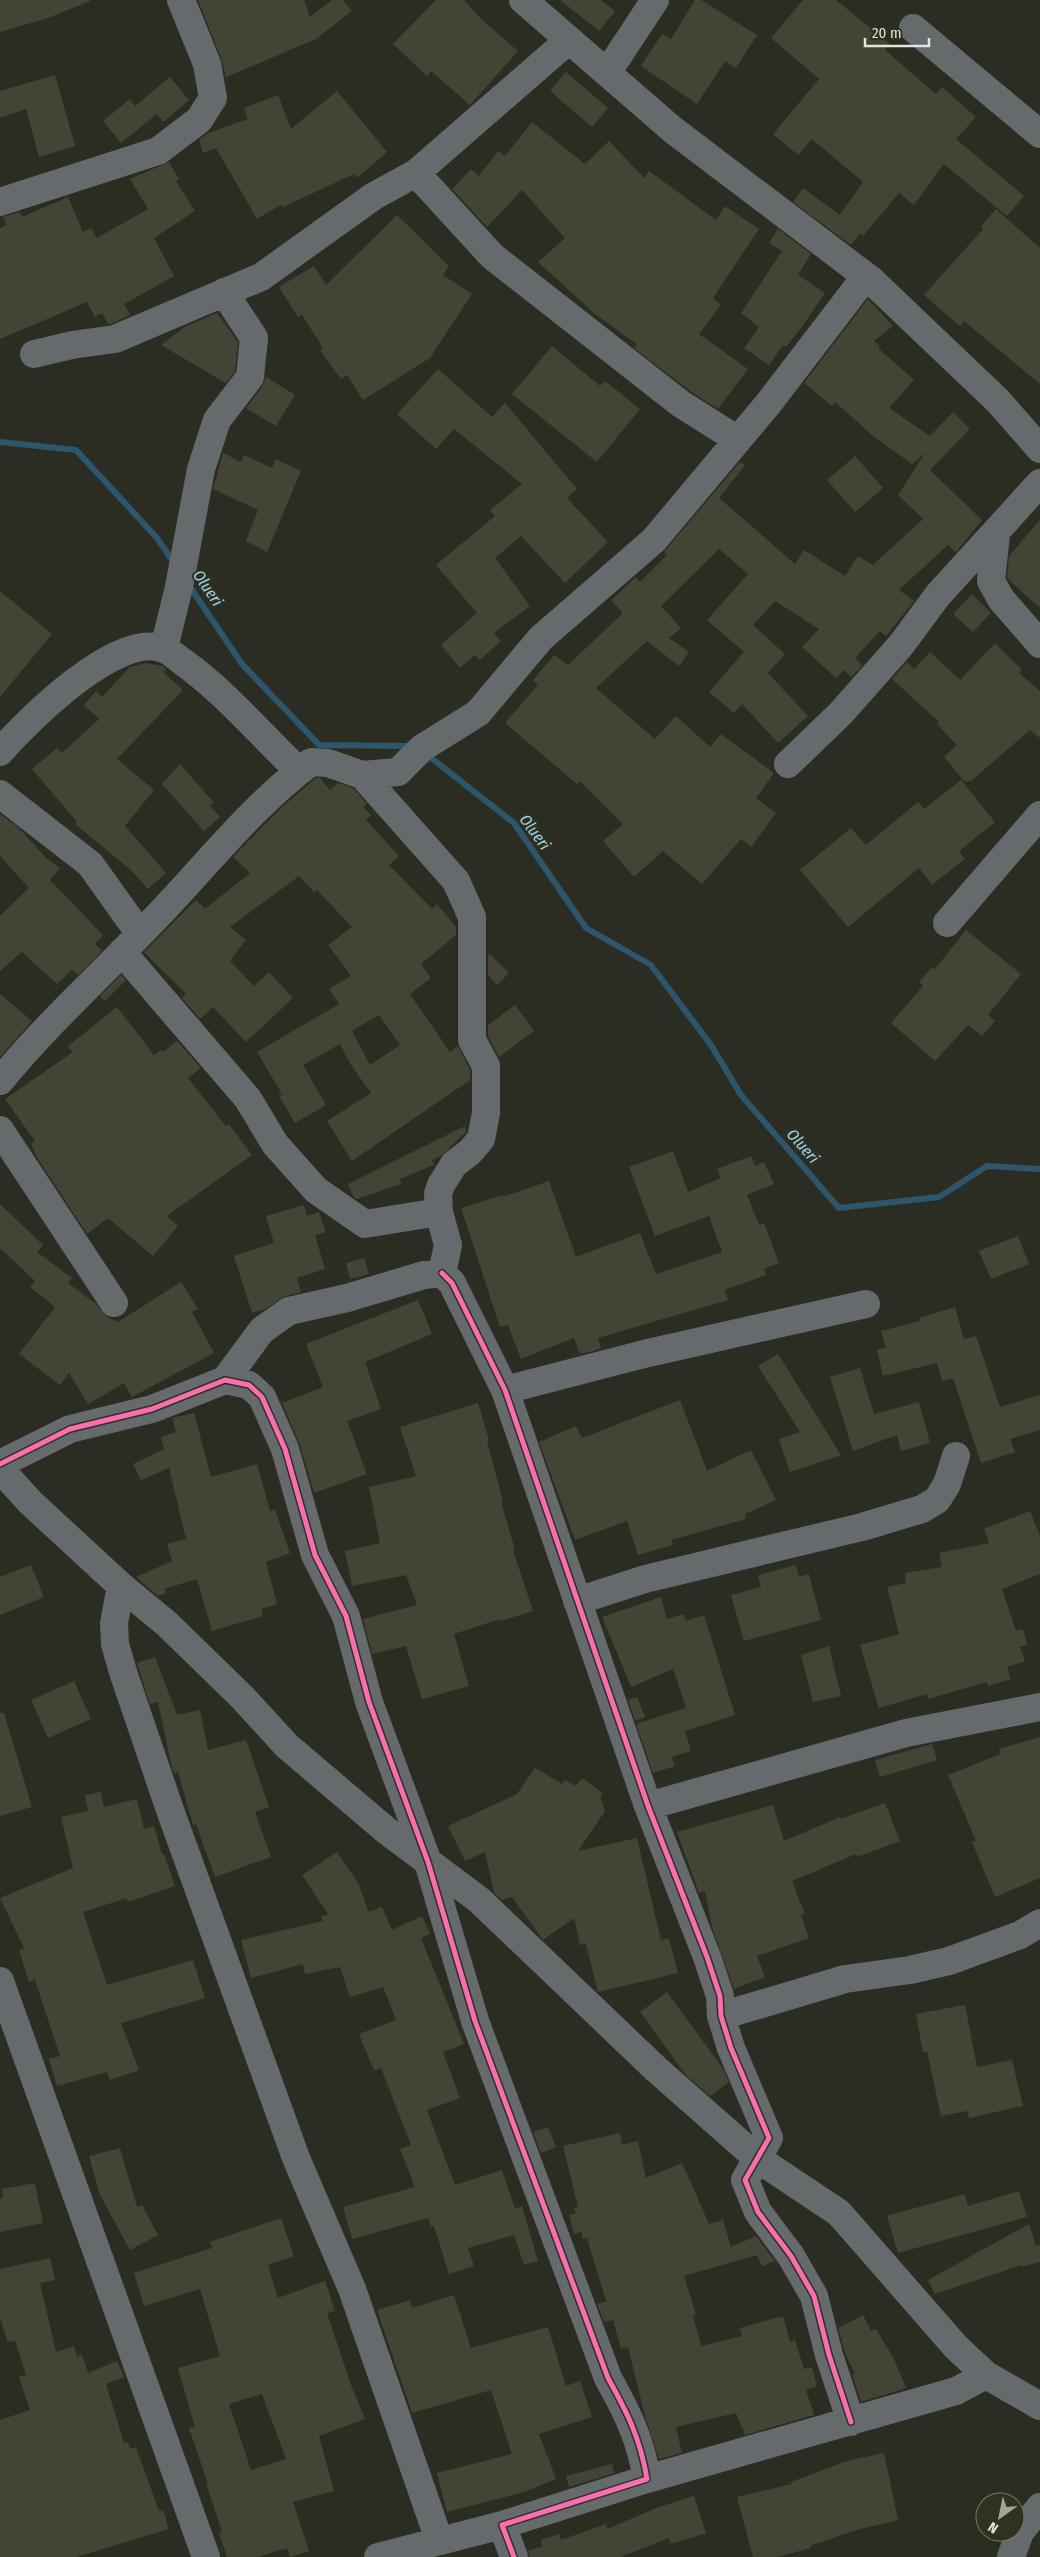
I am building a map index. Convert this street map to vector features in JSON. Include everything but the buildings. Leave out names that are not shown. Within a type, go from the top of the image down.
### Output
[{"type":"street","points":[[0,202],[158,151],[199,120],[213,98],[207,64],[181,0]]},
{"type":"street","points":[[523,0],[674,130],[866,276],[998,401],[1040,449]]},
{"type":"street","points":[[607,73],[655,0]]},
{"type":"street","points":[[913,28],[1040,134]]},
{"type":"street","points":[[34,354],[72,345],[115,339],[261,276],[374,196],[416,173],[569,40]]},
{"type":"street","points":[[416,173],[492,256],[681,404],[738,440]]},
{"type":"street","points":[[0,1081],[32,1043],[131,943],[220,845],[282,784],[311,762],[328,763],[362,775],[398,772],[422,748],[478,712],[541,638],[654,540],[738,440],[866,276]]},
{"type":"street","points":[[164,648],[188,544],[201,469],[217,420],[250,377],[254,338],[224,292]]},
{"type":"street","points":[[788,764],[853,699],[902,645],[938,595],[1040,484]]},
{"type":"street","points":[[996,534],[991,581],[1001,599],[1040,644]]},
{"type":"street","points":[[0,752],[58,696],[110,657],[144,646],[164,648],[198,672],[299,771]]},
{"type":"street","points":[[362,775],[456,881],[472,916],[474,949],[472,1040],[486,1066],[486,1113],[481,1139],[470,1152],[454,1164],[441,1185],[438,1194],[439,1212],[448,1245],[442,1273]]},
{"type":"street","points":[[0,794],[90,864],[131,943],[248,1099],[276,1144],[316,1190],[365,1224],[439,1212]]},
{"type":"street","points":[[947,923],[1040,815]]},
{"type":"street","points":[[0,1130],[114,1303]]},
{"type":"street","points":[[0,1464],[70,1429],[152,1409],[225,1380],[262,1330],[289,1311],[442,1273]]},
{"type":"street","points":[[442,1273],[452,1283],[505,1390],[648,1806],[707,1957],[720,1996],[720,2016],[731,2048],[769,2138],[745,2180],[758,2212],[791,2256],[814,2296],[829,2356],[851,2422]]},
{"type":"street","points":[[505,1390],[644,1354],[866,1304]]},
{"type":"street","points":[[225,1380],[249,1385],[262,1397],[285,1448],[315,1555],[346,1616],[369,1702],[428,1862],[475,2021],[608,2378],[635,2427],[647,2479]]},
{"type":"street","points":[[577,1602],[645,1579],[862,1527],[922,1508],[937,1500],[948,1484],[956,1456]]},
{"type":"street","points":[[0,1469],[30,1502],[121,1586],[167,1624],[243,1698],[287,1746],[387,1831],[479,1900],[656,2069],[758,2159],[839,2213],[956,2347],[986,2375],[1040,2406]]},
{"type":"street","points":[[121,1586],[114,1623],[115,1644],[136,1708],[170,1810],[296,2158],[352,2289],[439,2540]]},
{"type":"street","points":[[648,1806],[906,1733],[1040,1707]]},
{"type":"street","points":[[720,2016],[845,1979],[910,1970],[949,1960],[1020,1935],[1040,1923]]},
{"type":"street","points":[[0,1981],[206,2557]]},
{"type":"street","points":[[378,2557],[502,2525],[647,2479],[956,2391],[986,2375]]},
{"type":"street","points":[[1011,2557],[1020,2532],[1040,2507]]},
{"type":"street","points":[[502,2525],[514,2557]]},
{"type":"waterway","name":"Olueri","points":[[0,442],[76,450],[157,538],[174,563]]},
{"type":"waterway","name":"Olueri","points":[[188,584],[242,664],[319,745],[413,746]]},
{"type":"waterway","name":"Olueri","points":[[425,753],[514,823],[586,928],[651,965],[711,1045],[741,1095],[839,1208],[939,1197],[987,1166],[1040,1169]]},
{"type":"cycle path","points":[[442,1273],[452,1283],[505,1390],[648,1806],[707,1957],[720,1996],[721,2016],[731,2048],[769,2138],[745,2180],[758,2212],[791,2256],[814,2296],[829,2355],[851,2422]]},
{"type":"cycle path","points":[[0,1464],[70,1429],[152,1409],[225,1380],[249,1385],[262,1397],[285,1449],[315,1555],[346,1616],[369,1702],[428,1862],[475,2021],[608,2378],[622,2403],[641,2451],[644,2464],[647,2479],[502,2525],[514,2557]]}]
